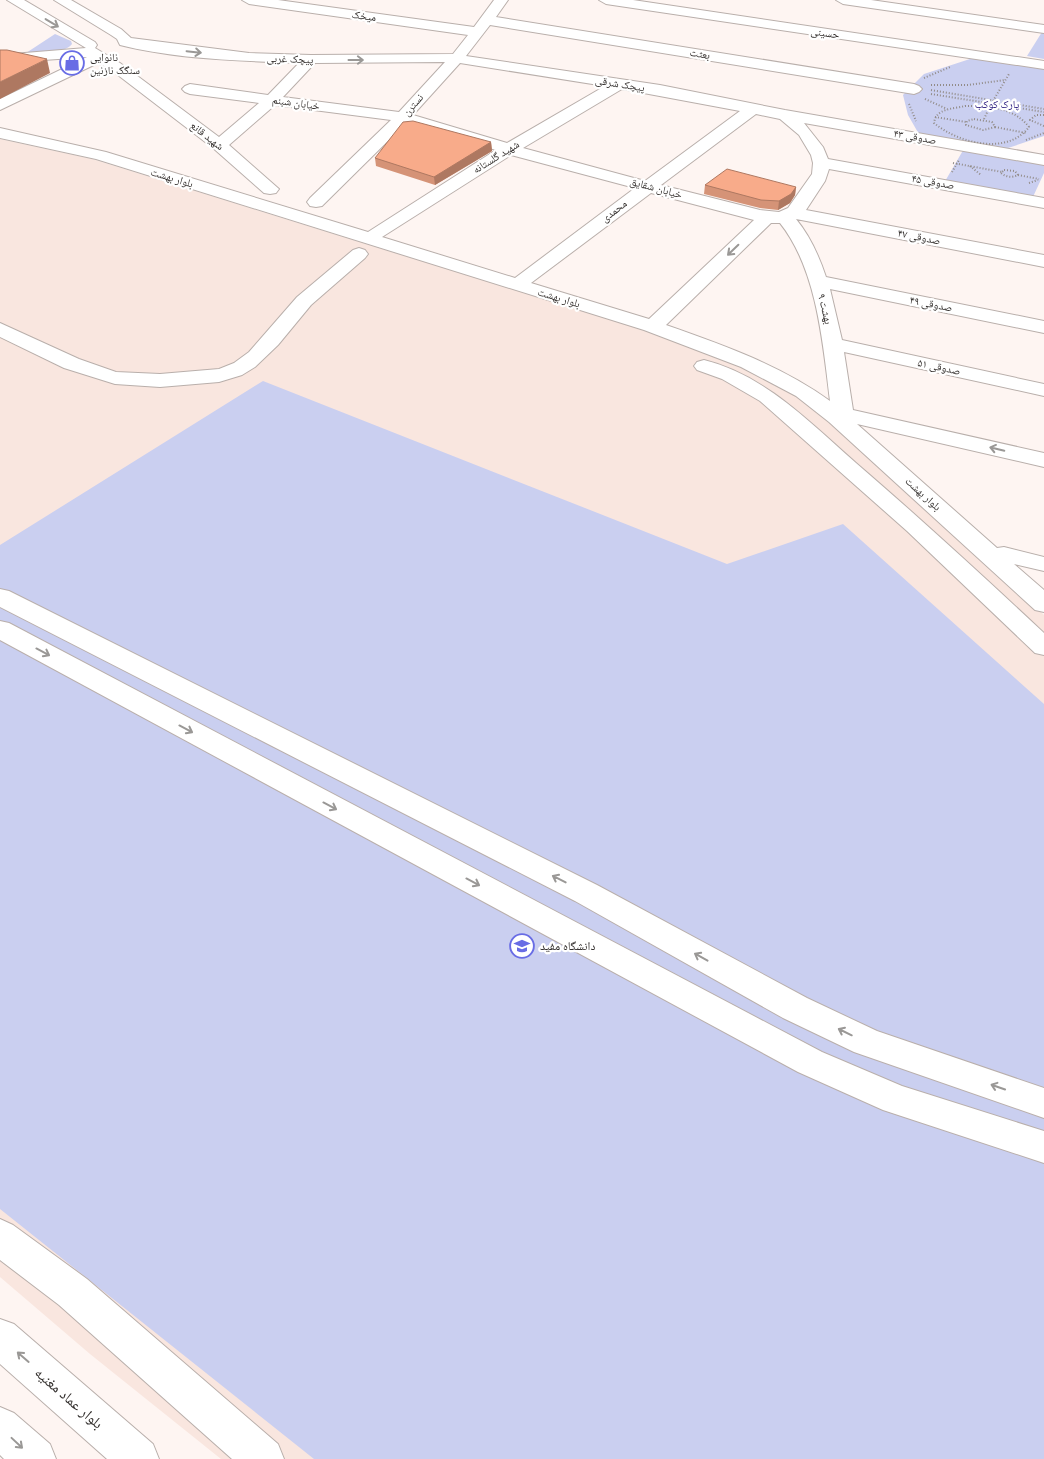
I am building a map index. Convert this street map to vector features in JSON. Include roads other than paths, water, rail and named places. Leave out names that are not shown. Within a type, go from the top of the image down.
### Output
[{"type":"street","points":[[60,0],[122,37],[125,45],[115,57],[116,66]]},
{"type":"street","name":"میخک","points":[[249,0],[483,26]]},
{"type":"street","name":"نسترن","points":[[316,202],[403,118],[483,26],[501,0]]},
{"type":"street","name":"حسینی","points":[[606,0],[1044,65]]},
{"type":"street","points":[[843,0],[1040,29]]},
{"type":"street","name":"شهید قانع","points":[[11,6],[31,10],[94,49],[219,145],[270,189]]},
{"type":"street","points":[[1018,61],[1040,29],[1044,14]]},
{"type":"street","points":[[0,105],[94,49],[106,33],[106,30],[91,18]]},
{"type":"street","name":"بعثت","points":[[483,26],[914,89]]},
{"type":"street","name":"پیچک غربی","points":[[0,59],[94,49],[111,40],[125,45],[219,55],[311,60],[454,58]]},
{"type":"street","name":"پیچک شرقی","points":[[454,58],[619,84],[785,115]]},
{"type":"street","points":[[219,145],[271,100],[311,60]]},
{"type":"street","name":"شهید گلستانه","points":[[376,234],[509,149],[619,84]]},
{"type":"street","name":"خیابان شبنم","points":[[190,89],[403,118]]},
{"type":"street","name":"محمدی","points":[[524,279],[754,108]]},
{"type":"street","points":[[658,321],[782,215],[816,182],[821,172],[821,163],[799,127],[785,115]]},
{"type":"street","name":"صدوقی ۴۳","points":[[785,115],[960,143],[1044,160]]},
{"type":"street","name":"خیابان شقایق","points":[[403,118],[509,149],[746,213],[782,215]]},
{"type":"street","name":"بلوار بهشت","points":[[0,126],[107,150],[658,321],[760,361],[813,387],[845,412],[1044,590]]},
{"type":"street","name":"بلوار بهشت","points":[[0,134],[100,155],[651,326],[706,346],[757,368],[802,391],[837,417],[1044,604]]},
{"type":"street","points":[[948,172],[960,143]]},
{"type":"street","name":"صدوقی ۴۵","points":[[821,163],[948,172],[1044,202]]},
{"type":"street","points":[[236,191],[270,189],[316,202],[329,219]]},
{"type":"street","name":"صدوقی ۴۷","points":[[782,215],[1044,261]]},
{"type":"street","name":"بهشت ۹","points":[[782,215],[800,233],[818,281],[834,344],[845,412]]},
{"type":"street","points":[[250,218],[665,351],[728,375],[767,396],[915,526],[1044,647]]},
{"type":"street","points":[[0,329],[76,364],[114,378],[175,380],[229,373],[247,364],[269,344],[304,301],[359,254]]},
{"type":"street","name":"صدوقی ۴۹","points":[[818,281],[1044,327]]},
{"type":"street","name":"صدوقی ۵۱","points":[[834,344],[1044,390]]},
{"type":"street","points":[[845,412],[1044,460]]},
{"type":"street","points":[[1004,554],[1044,564]]},
{"type":"street","points":[[0,597],[586,893],[795,1008],[866,1042],[1044,1103]]},
{"type":"street","points":[[0,629],[810,1062],[894,1098],[1044,1148]]},
{"type":"street","points":[[0,1237],[73,1292],[263,1459]]},
{"type":"street","name":"بلوار عماد مغنیه","points":[[0,1338],[138,1459]]},
{"type":"street","points":[[0,1427],[35,1459]]},
{"type":"place","name":"نانوایی سنگک نازنین","points":[[72,63]]},
{"type":"place","name":"دانشگاه مفید","points":[[522,946]]},
{"type":"park label","name":"پارک کوکب","points":[[997,104]]}]
